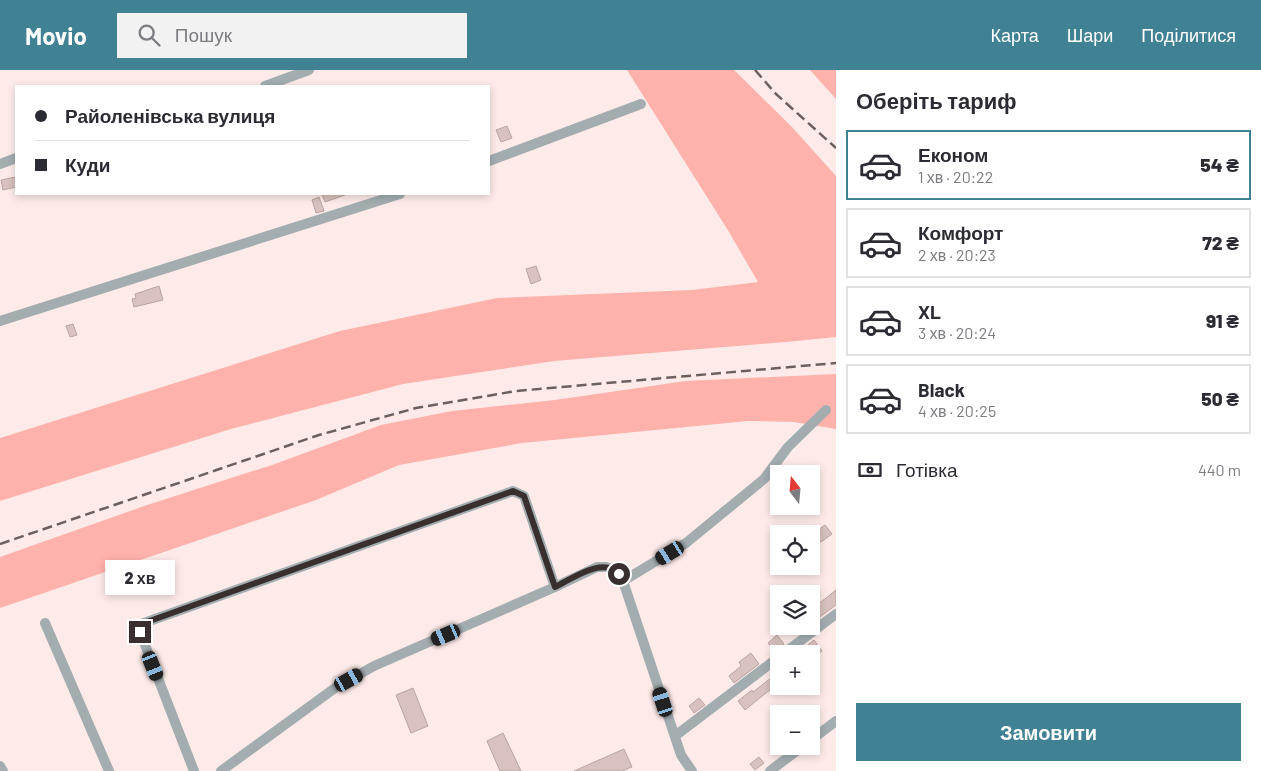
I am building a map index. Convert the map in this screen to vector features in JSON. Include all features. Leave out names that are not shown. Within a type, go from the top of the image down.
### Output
[{"type":"street","points":[[268,85],[309,70]]},
{"type":"street","points":[[490,161],[641,104]]},
{"type":"street","points":[[0,164],[15,158]]},
{"type":"street","points":[[0,322],[397,195]]},
{"type":"street","points":[[623,582],[686,543],[764,480],[788,447],[826,410]]},
{"type":"street","points":[[194,771],[140,632],[144,623],[513,491],[524,496],[555,587]]},
{"type":"street","points":[[221,771],[335,688],[374,666],[597,567],[606,566],[614,569],[623,582],[674,736],[681,755],[692,771]]},
{"type":"street","points":[[795,645],[836,614]]},
{"type":"street","points":[[45,623],[109,771]]},
{"type":"street","points":[[674,736],[770,664]]},
{"type":"street","points":[[820,733],[836,721]]},
{"type":"street","points":[[770,771],[791,755]]},
{"type":"street","points":[[0,766],[3,771]]},
{"type":"shaded area","points":[[627,70],[734,70],[792,127],[836,176],[836,337],[554,361],[403,384],[231,429],[0,501],[0,438],[340,331],[497,298],[692,290],[758,282],[729,232]]},
{"type":"shaded area","points":[[810,70],[836,70],[836,99]]},
{"type":"shaded area","points":[[836,374],[836,429],[794,422],[748,421],[522,443],[399,465],[316,500],[0,608],[0,557],[147,505],[272,465],[381,425],[452,411],[555,400],[686,381]]},
{"type":"building","points":[[507,126],[512,138],[501,142],[496,130]]},
{"type":"building","points":[[15,177],[15,187],[3,190],[1,180]]},
{"type":"building","points":[[322,195],[345,195],[325,202]]},
{"type":"building","points":[[319,197],[324,211],[316,213],[312,200]]},
{"type":"building","points":[[536,266],[541,280],[531,284],[526,269]]},
{"type":"building","points":[[159,286],[163,300],[134,307],[132,299],[136,298],[135,294]]},
{"type":"building","points":[[73,324],[77,335],[70,337],[66,326]]},
{"type":"building","points":[[825,525],[832,534],[821,542],[820,541],[820,529]]},
{"type":"building","points":[[836,590],[836,605],[820,617],[820,603]]},
{"type":"building","points":[[777,635],[784,644],[770,646],[768,643]]},
{"type":"building","points":[[814,640],[818,645],[808,645]]},
{"type":"building","points":[[751,653],[759,664],[734,683],[729,676],[741,666],[739,662]]},
{"type":"building","points":[[770,679],[770,690],[745,710],[738,701],[752,690],[753,692]]},
{"type":"building","points":[[413,688],[428,726],[411,733],[396,695]]},
{"type":"building","points":[[699,698],[705,705],[694,713],[689,706]]},
{"type":"building","points":[[503,733],[521,771],[500,771],[487,741]]},
{"type":"building","points":[[624,749],[632,767],[622,771],[574,771]]},
{"type":"building","points":[[759,757],[764,763],[755,770],[750,764]]},
{"type":"railway","points":[[755,70],[776,94],[836,148]]},
{"type":"railway","points":[[0,544],[319,435],[416,408],[516,391],[836,363]]},
{"type":"route","points":[[140,632],[144,623],[513,491],[524,496],[555,587],[597,567],[606,566],[614,569],[619,574]]}]
